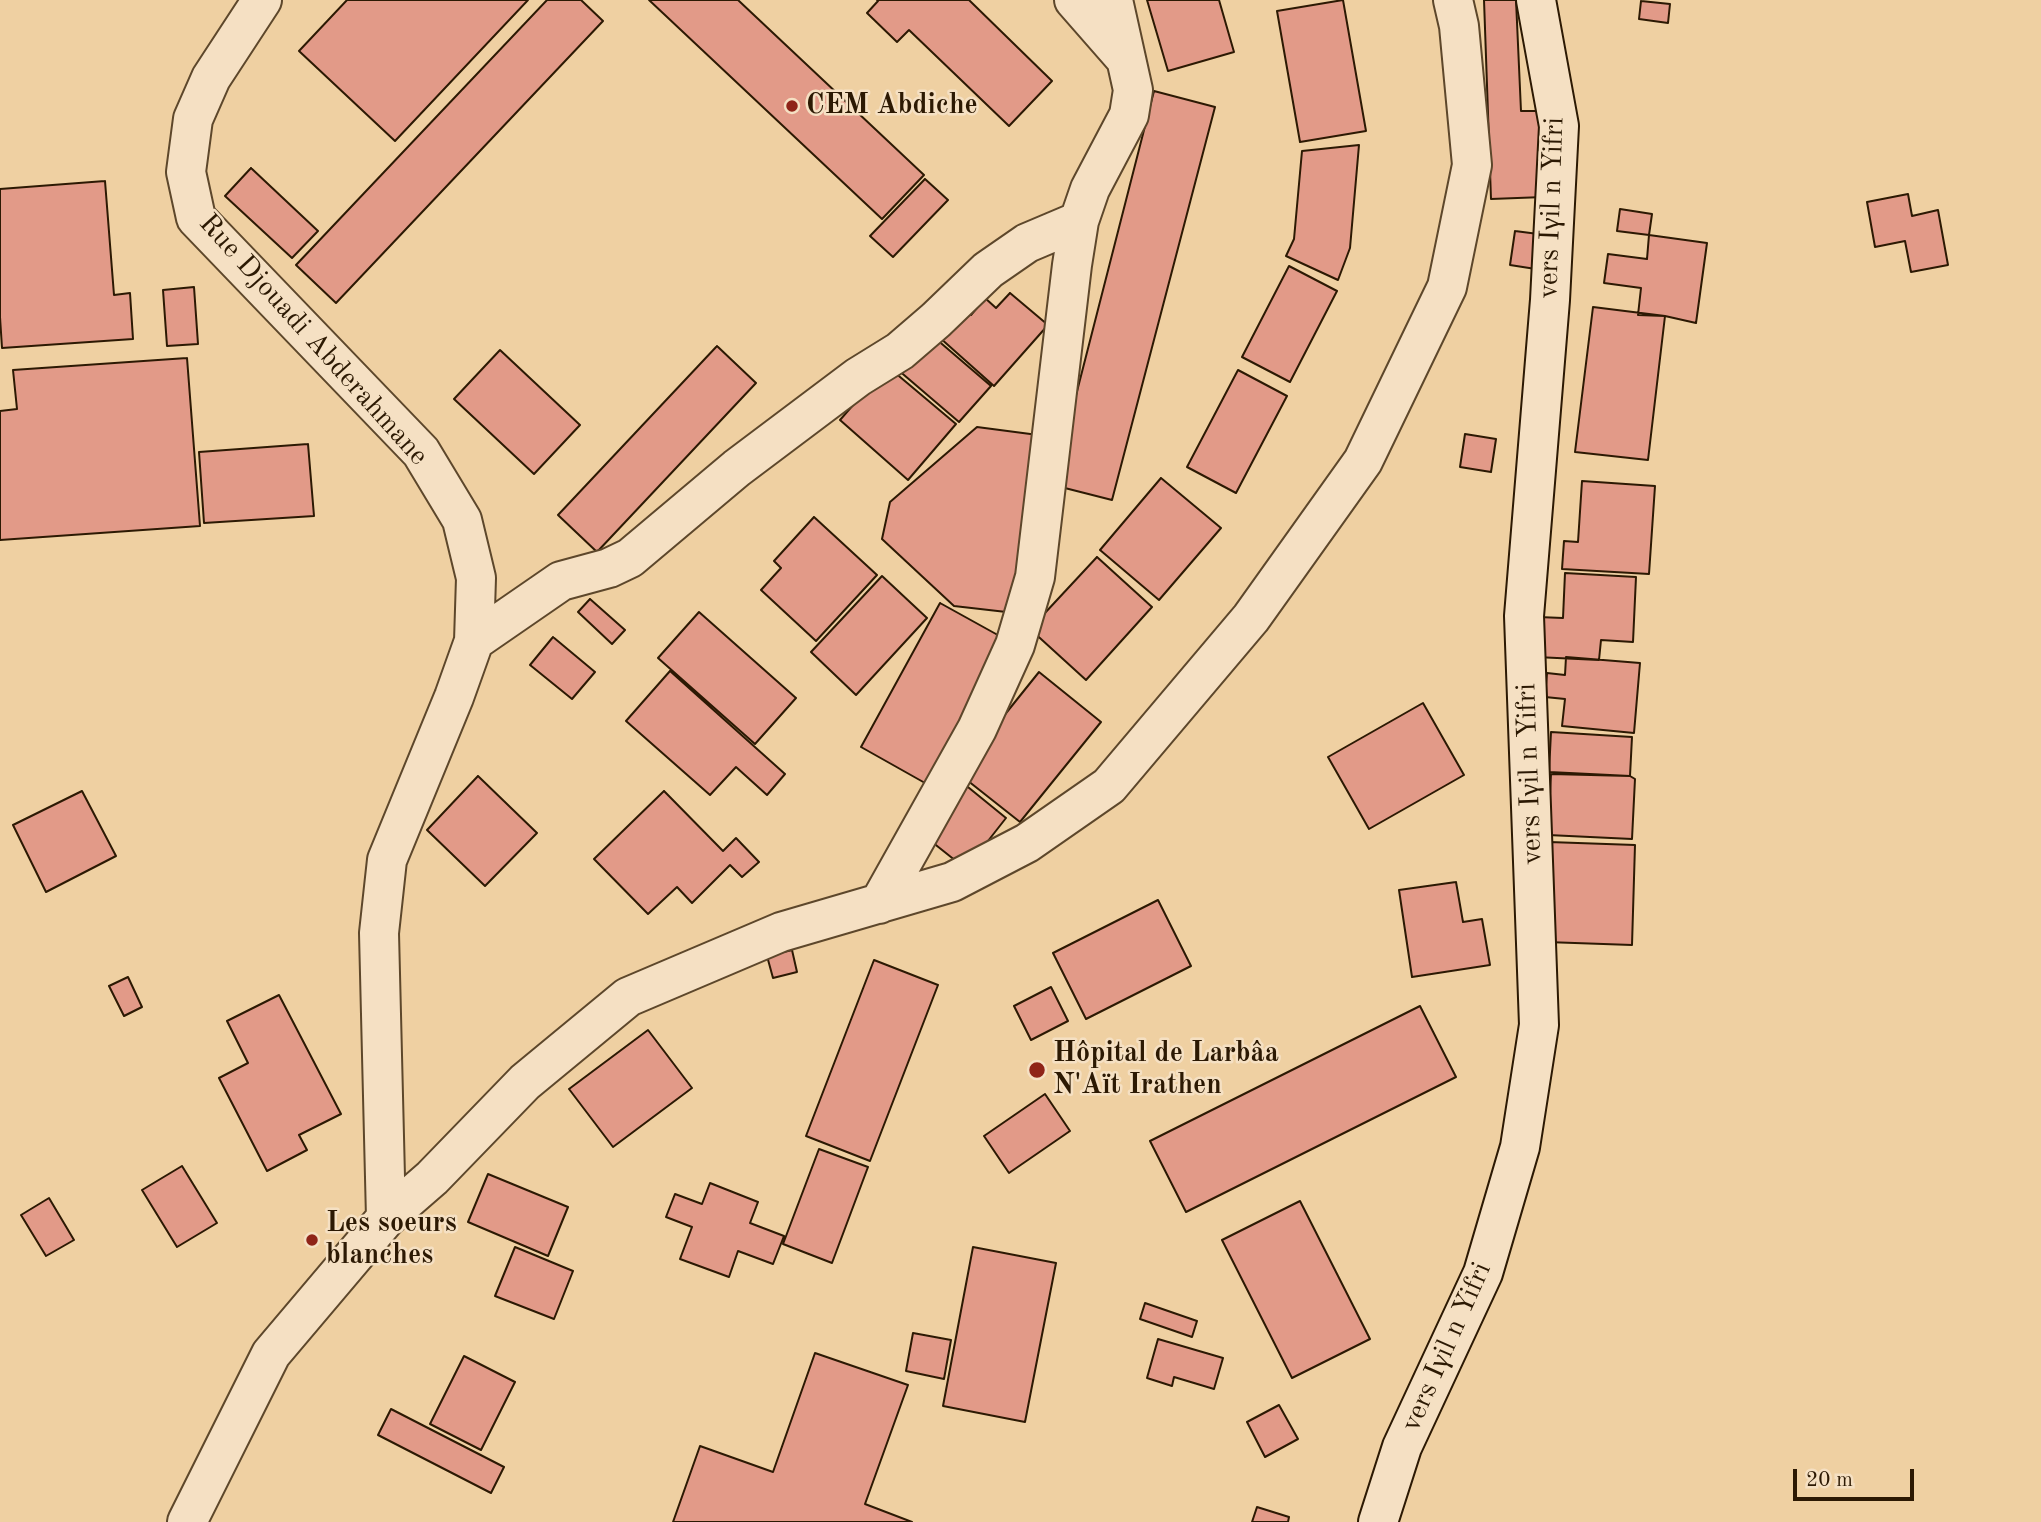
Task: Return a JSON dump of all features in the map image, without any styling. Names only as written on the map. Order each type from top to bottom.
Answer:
[{"type":"street","name":"Rue Djouadi Abderahmane","points":[[262,0],[211,78],[193,119],[186,172],[195,218],[421,452],[462,520],[476,578],[474,641],[387,860],[379,933],[386,1218]]},
{"type":"street","points":[[1074,0],[1127,61]]},
{"type":"street","points":[[879,904],[976,729],[1015,645],[1035,577],[1079,221],[1090,189],[1129,115],[1133,90],[1112,0]]},
{"type":"street","points":[[187,1522],[271,1354],[386,1218],[432,1178],[525,1082],[628,997],[781,932],[952,882],[1027,843],[1109,786],[1251,618],[1363,461],[1447,287],[1472,165],[1459,26],[1453,0]]},
{"type":"street","name":"vers Iγil n Yifri","points":[[1378,1522],[1402,1447],[1483,1273],[1520,1147],[1539,1026],[1524,616],[1550,300],[1559,126],[1536,0]]},
{"type":"street","points":[[474,641],[561,581],[609,569],[630,558],[737,468],[858,377],[900,351],[988,270],[1027,243],[1079,221]]},
{"type":"building","points":[[347,0],[528,0],[395,141],[299,51]]},
{"type":"building","points":[[547,0],[581,0],[603,21],[336,303],[296,265]]},
{"type":"building","points":[[649,0],[738,0],[924,175],[882,219]]},
{"type":"building","points":[[877,0],[969,0],[1052,81],[1009,126],[909,30],[897,42],[867,13]]},
{"type":"building","points":[[1147,0],[1219,0],[1234,52],[1168,71]]},
{"type":"building","points":[[1343,0],[1366,131],[1300,142],[1277,11]]},
{"type":"building","points":[[1484,0],[1516,0],[1521,111],[1541,111],[1544,197],[1491,199]]},
{"type":"building","points":[[1641,1],[1670,4],[1668,23],[1639,19]]},
{"type":"building","points":[[1154,91],[1215,107],[1112,500],[1053,485]]},
{"type":"building","points":[[1359,145],[1350,248],[1338,280],[1286,256],[1294,239],[1302,151]]},
{"type":"building","points":[[251,168],[318,231],[292,258],[225,196]]},
{"type":"building","points":[[925,179],[948,200],[893,257],[870,236]]},
{"type":"building","points":[[105,181],[114,295],[130,293],[133,339],[2,348],[0,189]]},
{"type":"building","points":[[1908,194],[1912,216],[1938,210],[1948,265],[1911,272],[1905,241],[1875,247],[1867,202]]},
{"type":"building","points":[[1620,209],[1652,214],[1649,235],[1617,231]]},
{"type":"building","points":[[1515,231],[1546,235],[1542,270],[1510,265]]},
{"type":"building","points":[[1649,235],[1707,243],[1696,323],[1665,316],[1638,315],[1641,288],[1604,283],[1608,254],[1647,259]]},
{"type":"building","points":[[1289,266],[1337,291],[1290,382],[1242,357]]},
{"type":"building","points":[[194,287],[198,344],[167,346],[163,290]]},
{"type":"building","points":[[1010,293],[1048,325],[994,386],[939,337],[964,309],[971,315],[985,298],[996,308]]},
{"type":"building","points":[[1593,307],[1665,316],[1648,460],[1575,452]]},
{"type":"building","points":[[928,332],[991,386],[959,422],[897,369]]},
{"type":"building","points":[[717,346],[756,383],[597,552],[558,515]]},
{"type":"building","points":[[500,350],[580,425],[534,474],[454,399]]},
{"type":"building","points":[[187,358],[200,526],[0,540],[0,411],[17,409],[13,370]]},
{"type":"building","points":[[887,366],[956,424],[908,480],[840,420]]},
{"type":"building","points":[[1238,370],[1287,396],[1236,493],[1187,467]]},
{"type":"building","points":[[977,427],[1038,435],[1015,613],[954,606],[882,539],[890,502]]},
{"type":"building","points":[[1465,434],[1496,439],[1491,472],[1460,467]]},
{"type":"building","points":[[308,444],[314,516],[204,523],[199,452]]},
{"type":"building","points":[[1161,478],[1221,528],[1159,600],[1100,550]]},
{"type":"building","points":[[1582,481],[1655,486],[1649,574],[1562,569],[1564,541],[1578,542]]},
{"type":"building","points":[[814,517],[877,575],[816,641],[761,590],[781,568],[774,561]]},
{"type":"building","points":[[1097,557],[1152,607],[1086,680],[1030,629]]},
{"type":"building","points":[[1565,573],[1636,577],[1633,642],[1601,640],[1599,660],[1536,657],[1538,617],[1563,618]]},
{"type":"building","points":[[882,576],[927,618],[856,695],[811,652]]},
{"type":"building","points":[[590,599],[625,630],[612,644],[578,612]]},
{"type":"building","points":[[940,603],[1005,639],[925,783],[861,747]]},
{"type":"building","points":[[699,612],[796,698],[755,744],[658,658]]},
{"type":"building","points":[[553,637],[595,672],[572,699],[530,665]]},
{"type":"building","points":[[1566,657],[1640,663],[1634,733],[1562,726],[1565,699],[1545,697],[1547,673],[1565,675]]},
{"type":"building","points":[[670,671],[785,774],[767,795],[736,767],[710,795],[626,721]]},
{"type":"building","points":[[1039,672],[1101,722],[1020,822],[958,773]]},
{"type":"building","points":[[1423,703],[1464,775],[1369,829],[1328,757]]},
{"type":"building","points":[[1551,732],[1632,737],[1630,776],[1549,772]]},
{"type":"building","points":[[1551,774],[1630,776],[1635,779],[1632,839],[1548,835]]},
{"type":"building","points":[[478,776],[537,833],[485,886],[427,830]]},
{"type":"building","points":[[963,783],[1006,818],[966,869],[922,834]]},
{"type":"building","points":[[82,791],[116,856],[46,892],[13,825]]},
{"type":"building","points":[[664,791],[723,851],[736,838],[759,862],[742,877],[730,865],[692,903],[677,887],[648,914],[594,859]]},
{"type":"building","points":[[1549,842],[1635,845],[1632,945],[1546,942]]},
{"type":"building","points":[[1456,882],[1463,922],[1482,919],[1490,965],[1412,977],[1399,890]]},
{"type":"building","points":[[1158,900],[1191,966],[1086,1019],[1053,953]]},
{"type":"building","points":[[792,950],[797,972],[773,978],[767,956]]},
{"type":"building","points":[[874,960],[938,985],[870,1161],[806,1136]]},
{"type":"building","points":[[128,977],[142,1007],[124,1016],[109,986]]},
{"type":"building","points":[[1051,987],[1068,1021],[1031,1040],[1014,1006]]},
{"type":"building","points":[[279,995],[341,1114],[299,1135],[307,1150],[267,1171],[219,1078],[248,1063],[227,1021]]},
{"type":"building","points":[[1420,1006],[1456,1077],[1186,1212],[1150,1141]]},
{"type":"building","points":[[648,1030],[692,1088],[613,1147],[569,1089]]},
{"type":"building","points":[[1045,1094],[1070,1131],[1009,1173],[984,1136]]},
{"type":"building","points":[[819,1149],[868,1167],[832,1263],[783,1244]]},
{"type":"building","points":[[182,1166],[217,1223],[177,1247],[142,1190]]},
{"type":"building","points":[[488,1174],[568,1207],[548,1256],[468,1222]]},
{"type":"building","points":[[710,1183],[758,1202],[750,1223],[784,1236],[773,1264],[738,1251],[729,1277],[680,1259],[692,1227],[666,1217],[675,1194],[702,1204]]},
{"type":"building","points":[[49,1198],[74,1240],[46,1256],[21,1215]]},
{"type":"building","points":[[1300,1201],[1370,1339],[1292,1378],[1222,1240]]},
{"type":"building","points":[[515,1247],[573,1271],[554,1319],[495,1296]]},
{"type":"building","points":[[973,1247],[1056,1263],[1025,1422],[943,1406]]},
{"type":"building","points":[[1145,1303],[1197,1321],[1192,1337],[1140,1319]]},
{"type":"building","points":[[913,1333],[951,1340],[944,1379],[906,1371]]},
{"type":"building","points":[[1158,1339],[1223,1358],[1214,1389],[1174,1377],[1172,1386],[1147,1378]]},
{"type":"building","points":[[815,1353],[908,1385],[865,1504],[912,1522],[673,1522],[700,1446],[773,1472]]},
{"type":"building","points":[[464,1356],[515,1382],[481,1450],[430,1424]]},
{"type":"building","points":[[1279,1405],[1298,1439],[1265,1457],[1247,1422]]},
{"type":"building","points":[[391,1409],[504,1467],[491,1493],[378,1435]]},
{"type":"building","points":[[1257,1507],[1289,1517],[1288,1522],[1252,1522]]},
{"type":"place","name":"CEM Abdiche","points":[[792,106]]},
{"type":"place","name":"Hôpital de Larbâa N'Aït Irathen","points":[[1037,1070]]},
{"type":"place","name":"Les soeurs blanches","points":[[312,1240]]}]
